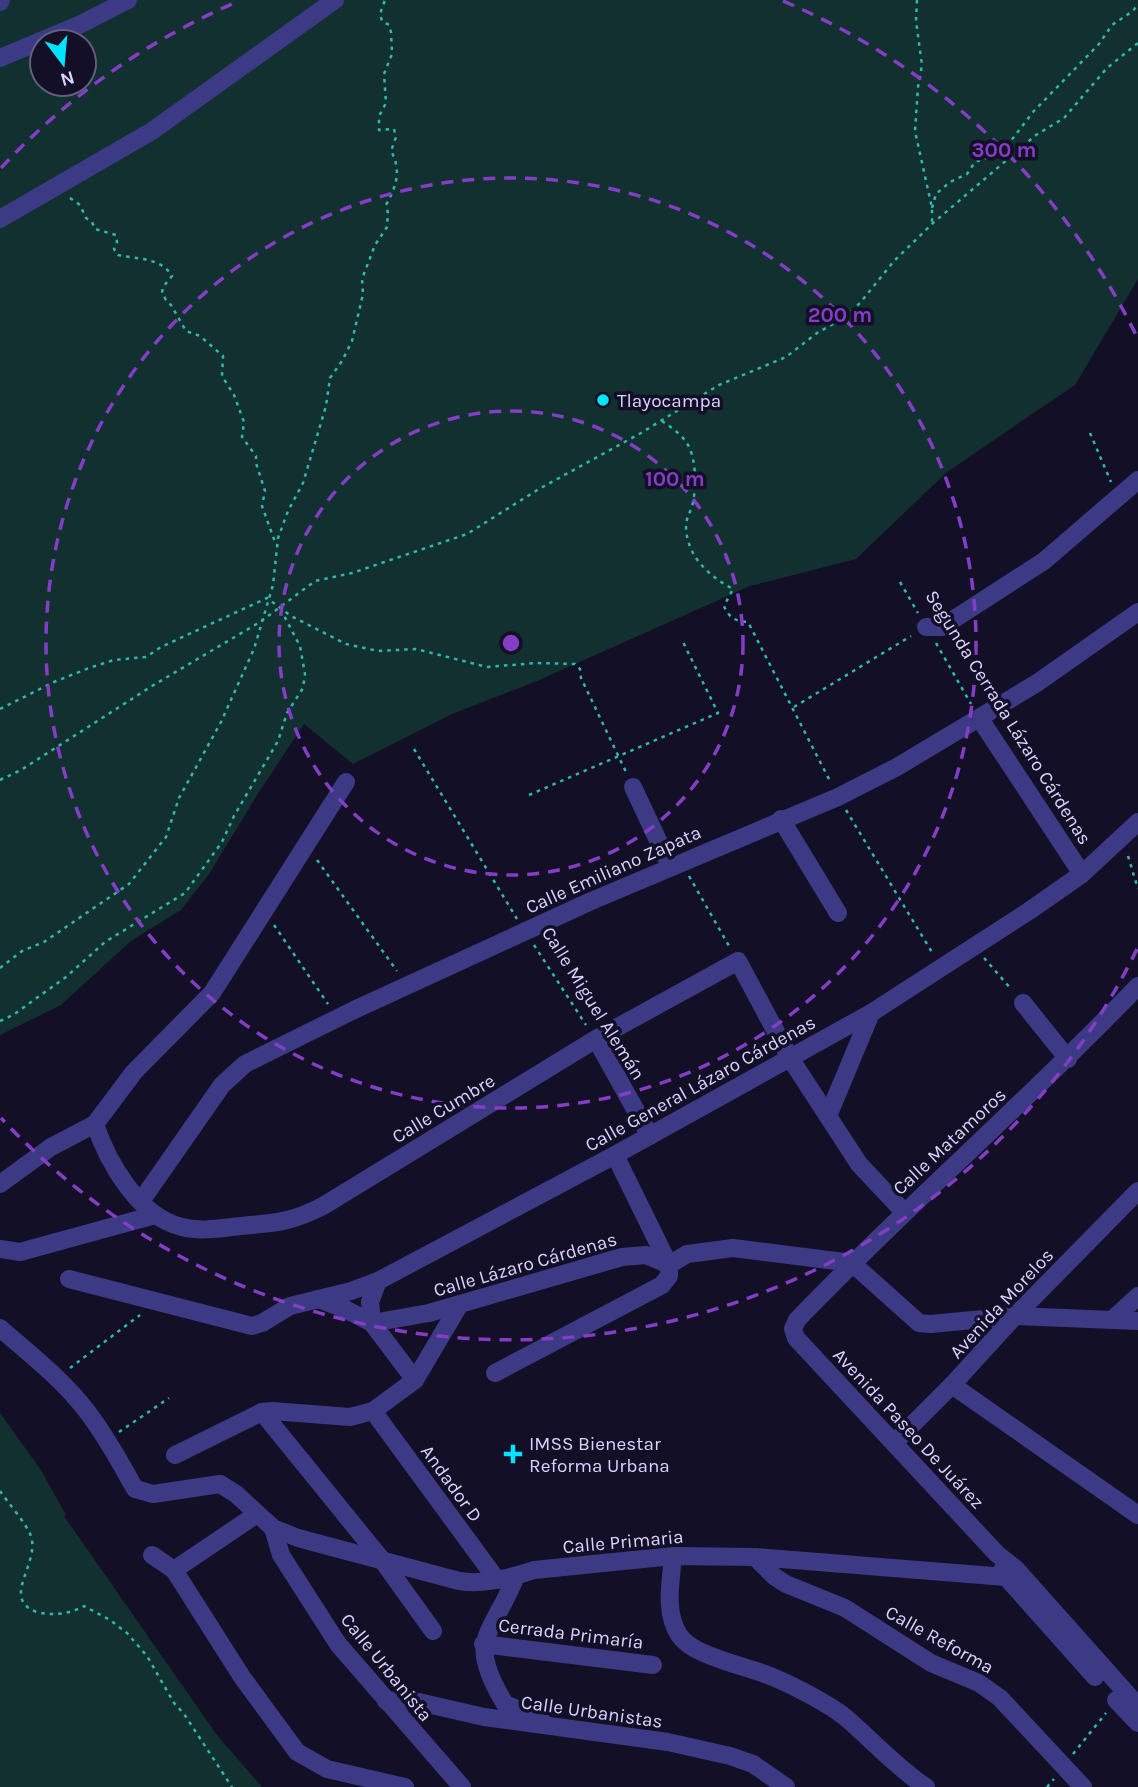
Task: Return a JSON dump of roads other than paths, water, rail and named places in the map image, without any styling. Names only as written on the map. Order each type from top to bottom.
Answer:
[{"type":"street","points":[[0,58],[81,24],[128,0]]},
{"type":"street","points":[[0,219],[152,131],[335,0]]},
{"type":"street","points":[[926,627],[942,627],[1044,561],[1138,480]]},
{"type":"street","name":"Calle Emiliano Zapata","points":[[141,1201],[232,1074],[245,1064],[408,985],[675,863],[838,797],[897,767],[980,719],[1037,683],[1138,612]]},
{"type":"street","name":"Segunda Cerrada Lázaro Cárdenas","points":[[980,719],[1082,874]]},
{"type":"street","points":[[0,1184],[51,1147],[95,1124],[134,1072],[212,993],[346,782]]},
{"type":"street","points":[[633,787],[675,863]]},
{"type":"street","points":[[781,819],[838,913]]},
{"type":"street","name":"Calle General Lázaro Cárdenas","points":[[69,1279],[252,1326],[290,1306],[378,1281],[615,1156],[871,1013],[942,969],[1082,874],[1138,822]]},
{"type":"street","name":"Calle Cumbre","points":[[95,1124],[104,1151],[122,1179],[155,1215],[168,1223],[203,1230],[277,1223],[299,1218],[738,961],[790,1058]]},
{"type":"street","name":"Calle Matamoros","points":[[793,1329],[797,1320],[852,1263],[1068,1059],[1138,986]]},
{"type":"street","points":[[1023,1003],[1068,1059]]},
{"type":"street","points":[[828,1116],[871,1013]]},
{"type":"street","name":"Calle Miguel Alemán","points":[[598,1044],[650,1136]]},
{"type":"street","points":[[790,1058],[859,1164],[904,1212]]},
{"type":"street","points":[[495,1373],[662,1285],[668,1276],[669,1265],[615,1156]]},
{"type":"street","name":"Avenida Morelos","points":[[894,1443],[1138,1191]]},
{"type":"street","points":[[0,1249],[20,1252],[155,1215]]},
{"type":"street","points":[[669,1265],[687,1254],[733,1248],[852,1263],[919,1323],[1015,1316],[1138,1321]]},
{"type":"street","name":"Calle Lázaro Cárdenas","points":[[372,1323],[414,1317],[622,1257],[646,1255],[669,1265]]},
{"type":"street","points":[[372,1323],[370,1302],[378,1281]]},
{"type":"street","points":[[1113,1319],[1138,1296]]},
{"type":"street","points":[[319,1299],[372,1323],[415,1380]]},
{"type":"street","points":[[176,1455],[262,1412],[350,1417],[373,1412],[415,1380],[460,1304]]},
{"type":"street","name":"Calle Primaria","points":[[0,1328],[57,1377],[85,1409],[107,1440],[135,1489],[153,1494],[220,1484],[236,1494],[274,1528],[298,1538],[459,1581],[472,1583],[497,1580],[534,1570],[673,1556],[755,1557],[1011,1573]]},
{"type":"street","name":"Avenida Paseo De Juárez","points":[[793,1329],[796,1338],[997,1553],[1116,1700],[1137,1717]]},
{"type":"street","points":[[952,1385],[1138,1515]]},
{"type":"street","points":[[262,1412],[382,1560],[433,1631]]},
{"type":"street","name":"Andador D","points":[[373,1412],[497,1580]]},
{"type":"street","points":[[174,1570],[257,1514]]},
{"type":"street","name":"Calle Urbanista","points":[[274,1528],[281,1555],[331,1633],[461,1787]]},
{"type":"street","points":[[152,1555],[174,1570],[242,1676],[297,1752],[327,1769],[405,1787]]},
{"type":"street","points":[[673,1556],[669,1597],[672,1619],[680,1637],[693,1648],[775,1678],[842,1715],[911,1778],[926,1787]]},
{"type":"street","name":"Calle Reforma","points":[[755,1557],[786,1584],[845,1608],[931,1663],[979,1683],[1000,1698],[1083,1787]]},
{"type":"street","name":"Avenida Paseo De Juárez","points":[[1011,1573],[1137,1717]]},
{"type":"street","points":[[516,1576],[483,1644],[487,1668],[505,1704],[556,1728]]},
{"type":"street","name":"Cerrada Primaría","points":[[483,1644],[653,1665]]},
{"type":"street","name":"Calle Urbanistas","points":[[386,1701],[410,1700],[484,1717],[667,1741],[753,1764],[786,1787]]},
{"type":"place","name":"Tlayocampa","points":[[603,400]]},
{"type":"place","name":"IMSS Bienestar Reforma Urbana","points":[[513,1454]]}]
